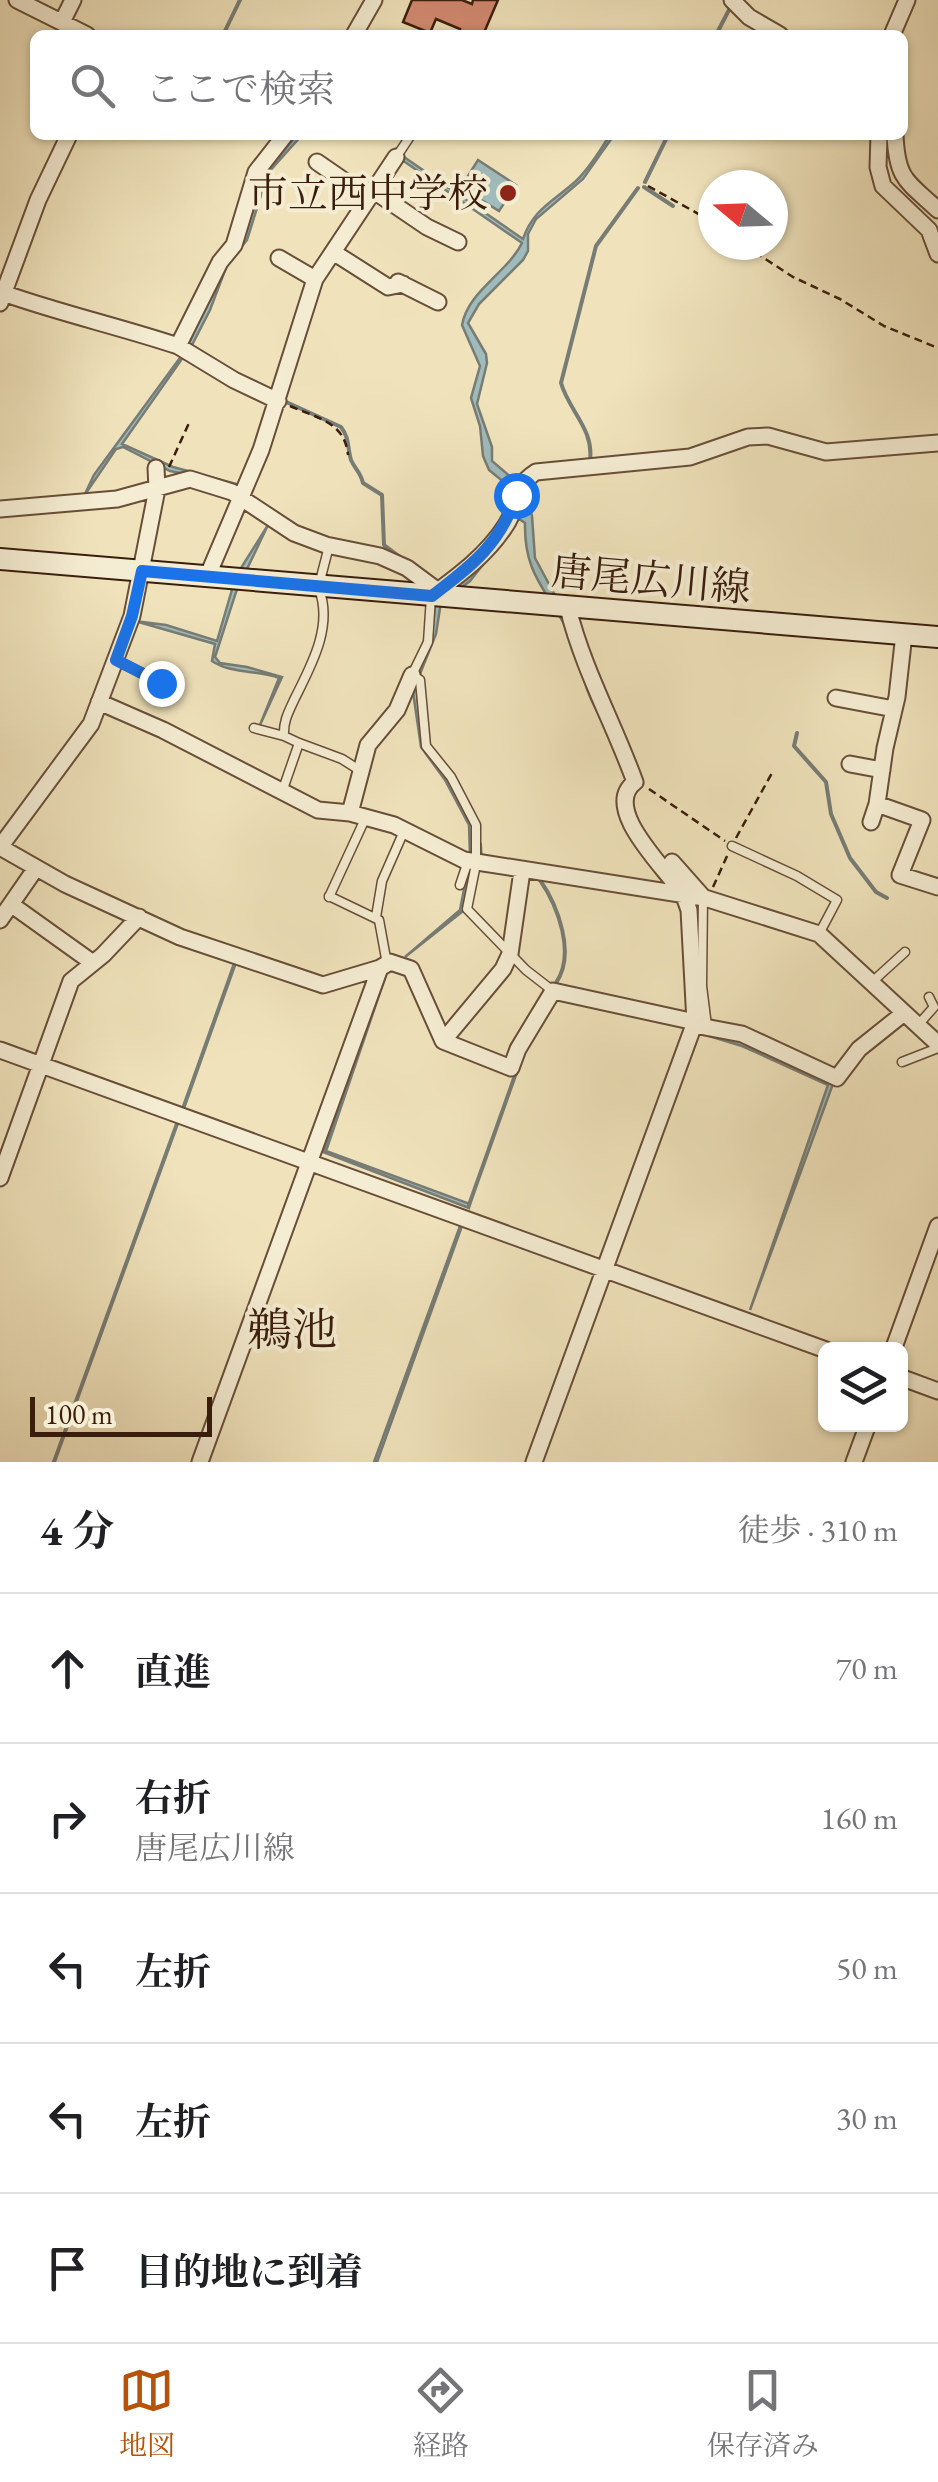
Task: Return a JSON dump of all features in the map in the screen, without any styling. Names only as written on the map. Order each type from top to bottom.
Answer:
[{"type":"main road","name":"唐尾広川線","points":[[0,559],[938,637]]},
{"type":"street","points":[[17,0],[77,30]]},
{"type":"street","points":[[62,22],[72,0]]},
{"type":"street","points":[[357,30],[374,0]]},
{"type":"street","points":[[732,0],[749,17],[771,30]]},
{"type":"street","points":[[894,30],[907,0]]},
{"type":"street","points":[[68,140],[38,200],[3,298],[178,346],[278,401]]},
{"type":"street","points":[[178,346],[220,262],[234,245],[256,172],[281,140]]},
{"type":"street","points":[[879,140],[878,167],[884,186],[929,230],[938,254]]},
{"type":"street","points":[[896,140],[896,164],[903,180],[938,210]]},
{"type":"street","points":[[208,576],[239,491],[257,460],[315,279],[396,157]]},
{"type":"street","points":[[317,162],[458,242]]},
{"type":"street","points":[[333,252],[388,286],[401,283],[438,302]]},
{"type":"street","points":[[279,258],[315,279]]},
{"type":"street","points":[[0,509],[117,499],[190,479],[239,491],[267,518],[294,533],[329,546],[380,556],[407,568],[438,595],[467,571],[507,524],[519,489],[536,472],[690,456],[748,437],[768,436],[826,452],[938,443]]},
{"type":"street","points":[[165,467],[132,616],[92,724],[0,847],[180,937],[323,985],[402,964],[411,969],[443,1040],[511,1068],[518,1048],[552,991],[742,1034],[837,1078],[859,1049],[904,1012]]},
{"type":"street","points":[[534,1462],[699,1024],[689,910],[683,895],[638,837],[624,798],[634,782],[620,739],[560,607]]},
{"type":"street","points":[[871,822],[894,709],[904,634]]},
{"type":"street","points":[[358,815],[361,770],[368,745],[397,710],[412,675]]},
{"type":"street","points":[[836,698],[894,709]]},
{"type":"street","points":[[99,702],[163,730],[318,810],[358,815],[405,831],[472,863],[705,898],[819,934],[938,1046]]},
{"type":"street","points":[[850,764],[882,770]]},
{"type":"street","points":[[877,804],[922,820],[900,874],[938,888]]},
{"type":"street","points":[[672,862],[705,898]]},
{"type":"street","points":[[0,920],[36,868]]},
{"type":"street","points":[[443,1040],[489,989],[510,954],[522,871]]},
{"type":"street","points":[[12,906],[93,963]]},
{"type":"street","points":[[0,1178],[71,981],[139,917]]},
{"type":"street","points":[[200,1462],[384,966]]},
{"type":"street","points":[[0,1050],[818,1347]]},
{"type":"street","points":[[896,1342],[938,1226]]},
{"type":"street","points":[[908,1381],[938,1391]]},
{"type":"street","points":[[854,1462],[865,1432]]},
{"type":"lane","points":[[396,157],[408,140]]},
{"type":"lane","points":[[284,736],[286,715],[323,630],[325,604],[319,586],[329,546]]},
{"type":"lane","points":[[438,595],[428,642],[412,675],[420,680],[426,746],[451,777],[476,825],[467,909],[552,991]]},
{"type":"lane","points":[[116,660],[161,683]]},
{"type":"lane","points":[[254,728],[284,736],[361,770]]},
{"type":"lane","points":[[282,792],[300,743]]},
{"type":"lane","points":[[358,815],[328,899],[376,916],[382,926],[384,966]]},
{"type":"lane","points":[[376,916],[382,881],[405,831]]},
{"type":"lane","points":[[732,846],[798,876],[837,900],[819,934]]},
{"type":"lane","points":[[460,885],[472,863]]},
{"type":"lane","points":[[699,1024],[705,898]]},
{"type":"lane","points":[[872,982],[905,952]]},
{"type":"lane","points":[[918,1026],[934,1007],[929,997]]},
{"type":"lane","points":[[902,1062],[938,1046]]},
{"type":"path","points":[[648,186],[698,214]]},
{"type":"path","points":[[766,260],[884,326],[938,348]]},
{"type":"path","points":[[278,401],[340,430],[347,441],[348,456]]},
{"type":"path","points":[[165,467],[190,422]]},
{"type":"path","points":[[705,898],[772,773]]},
{"type":"path","points":[[634,782],[643,784],[732,846]]},
{"type":"water","points":[[293,140],[298,140],[268,173],[247,240],[227,265],[192,345],[189,343],[223,268],[242,244],[265,174]]},
{"type":"water","points":[[610,140],[583,179],[536,219],[528,234],[528,251],[523,260],[479,304],[468,323],[486,354],[477,404],[492,447],[492,461],[525,489],[532,516],[535,558],[565,614],[611,738],[589,695],[567,629],[532,568],[525,523],[519,519],[470,581],[441,602],[436,634],[416,684],[422,741],[448,778],[473,828],[473,854],[463,911],[405,957],[460,910],[470,858],[469,825],[445,780],[421,747],[412,685],[432,636],[435,605],[522,508],[516,492],[489,470],[483,456],[480,426],[471,398],[480,366],[462,325],[472,302],[522,243],[402,160],[404,157],[523,239],[538,213],[581,176]]},
{"type":"water","points":[[478,160],[516,185],[499,211],[461,187]]},
{"type":"water","points":[[182,355],[122,444],[173,467],[236,484],[267,508],[170,471],[123,447],[116,449],[84,496],[94,475]]},
{"type":"water","points":[[268,525],[236,592],[215,657],[220,663],[282,677],[260,725],[279,678],[219,665],[212,661],[215,644],[135,621],[166,625],[217,641],[236,576]]},
{"type":"water","points":[[388,969],[326,1151],[470,1204],[469,1208],[323,1152]]},
{"type":"water","points":[[700,1031],[743,1042],[833,1084],[750,1310],[828,1085]]},
{"type":"water","points":[[460,1226],[377,1462],[374,1462]]},
{"type":"building","points":[[412,0],[462,0],[472,4],[473,0],[498,0],[485,30],[460,30],[436,19],[431,30],[403,22]]},
{"type":"waterway","points":[[225,30],[240,0]]},
{"type":"waterway","points":[[719,30],[731,6]]},
{"type":"waterway","points":[[645,182],[666,140]]},
{"type":"waterway","points":[[644,187],[673,206]]},
{"type":"waterway","points":[[590,460],[585,429],[561,383],[596,246],[638,188]]},
{"type":"waterway","points":[[284,401],[341,427],[363,483],[382,495],[384,545],[400,557]]},
{"type":"waterway","points":[[797,733],[794,746],[826,782],[831,814],[850,858],[876,892],[887,898]]},
{"type":"waterway","points":[[480,844],[481,859]]},
{"type":"waterway","points":[[540,880],[562,930],[564,958],[556,983]]},
{"type":"waterway","points":[[184,1106],[235,963]]},
{"type":"waterway","points":[[469,1205],[517,1070]]},
{"type":"waterway","points":[[54,1462],[178,1121]]},
{"type":"place","name":"市立西中学校","points":[[508,193]]},
{"type":"district","name":"鵜池","points":[[292,1329]]},
{"type":"route","points":[[161,683],[116,660],[132,616],[142,571],[432,596],[467,571],[507,524],[516,495]]}]
